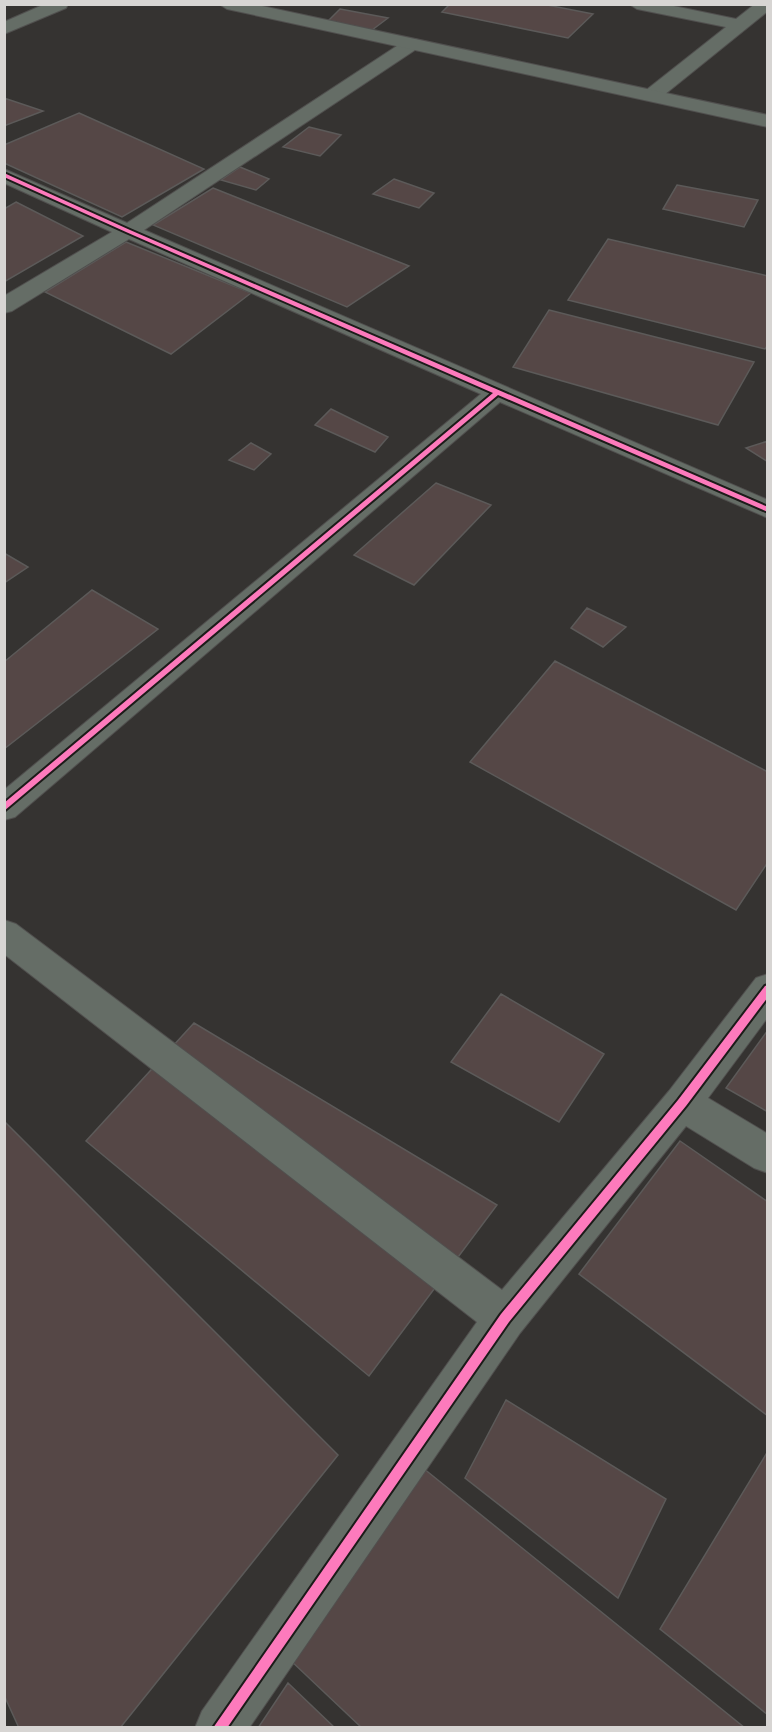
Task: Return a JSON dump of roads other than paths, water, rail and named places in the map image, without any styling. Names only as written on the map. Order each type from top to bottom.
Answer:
[{"type":"street","points":[[4,29],[60,4]]},
{"type":"street","points":[[227,4],[768,121]]},
{"type":"street","points":[[636,4],[740,25]]},
{"type":"street","points":[[652,95],[766,4]]},
{"type":"street","points":[[4,306],[128,231],[412,44]]},
{"type":"street","points":[[4,175],[768,510]]},
{"type":"street","points":[[4,808],[498,392]]},
{"type":"street","points":[[4,934],[505,1318]]},
{"type":"street","points":[[219,1728],[505,1318],[681,1103],[768,989]]},
{"type":"street","points":[[681,1103],[768,1155]]}]
